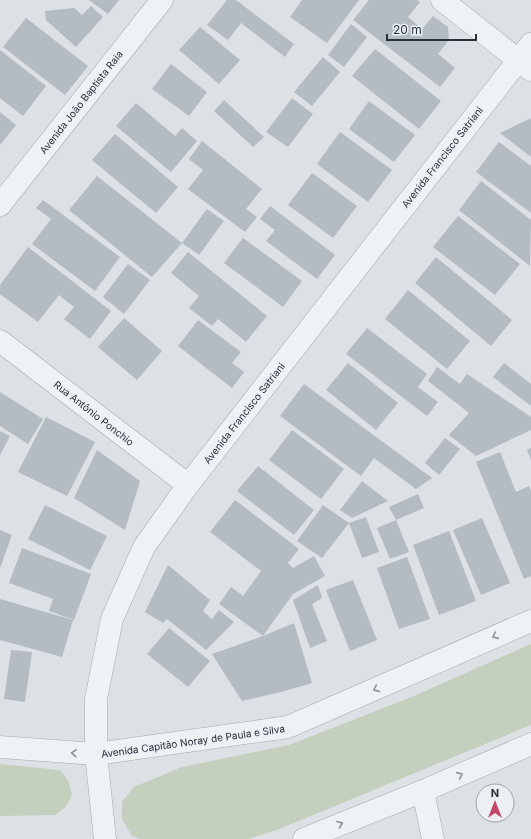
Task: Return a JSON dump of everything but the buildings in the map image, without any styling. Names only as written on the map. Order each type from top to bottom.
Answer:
[{"type":"street","name":"Avenida João Baptista Raia","points":[[0,204],[162,0]]},
{"type":"street","points":[[442,0],[527,58]]},
{"type":"street","name":"Avenida Francisco Satriani","points":[[106,839],[96,754],[96,699],[112,619],[144,547],[188,486],[527,58]]},
{"type":"street","name":"Rua Antônio Ponchio","points":[[0,341],[188,486]]},
{"type":"street","name":"Avenida Capitão Noray de Paula e Silva","points":[[0,747],[96,754],[288,728],[531,620]]},
{"type":"street","points":[[304,839],[423,791],[531,744]]},
{"type":"street","points":[[423,791],[434,839]]},
{"type":"green space","points":[[531,644],[531,725],[277,830],[248,839],[140,839],[132,836],[122,819],[122,802],[134,787],[182,767],[289,745],[414,696]]},
{"type":"green space","points":[[0,764],[60,770],[68,780],[72,794],[66,807],[55,815],[0,816]]}]
